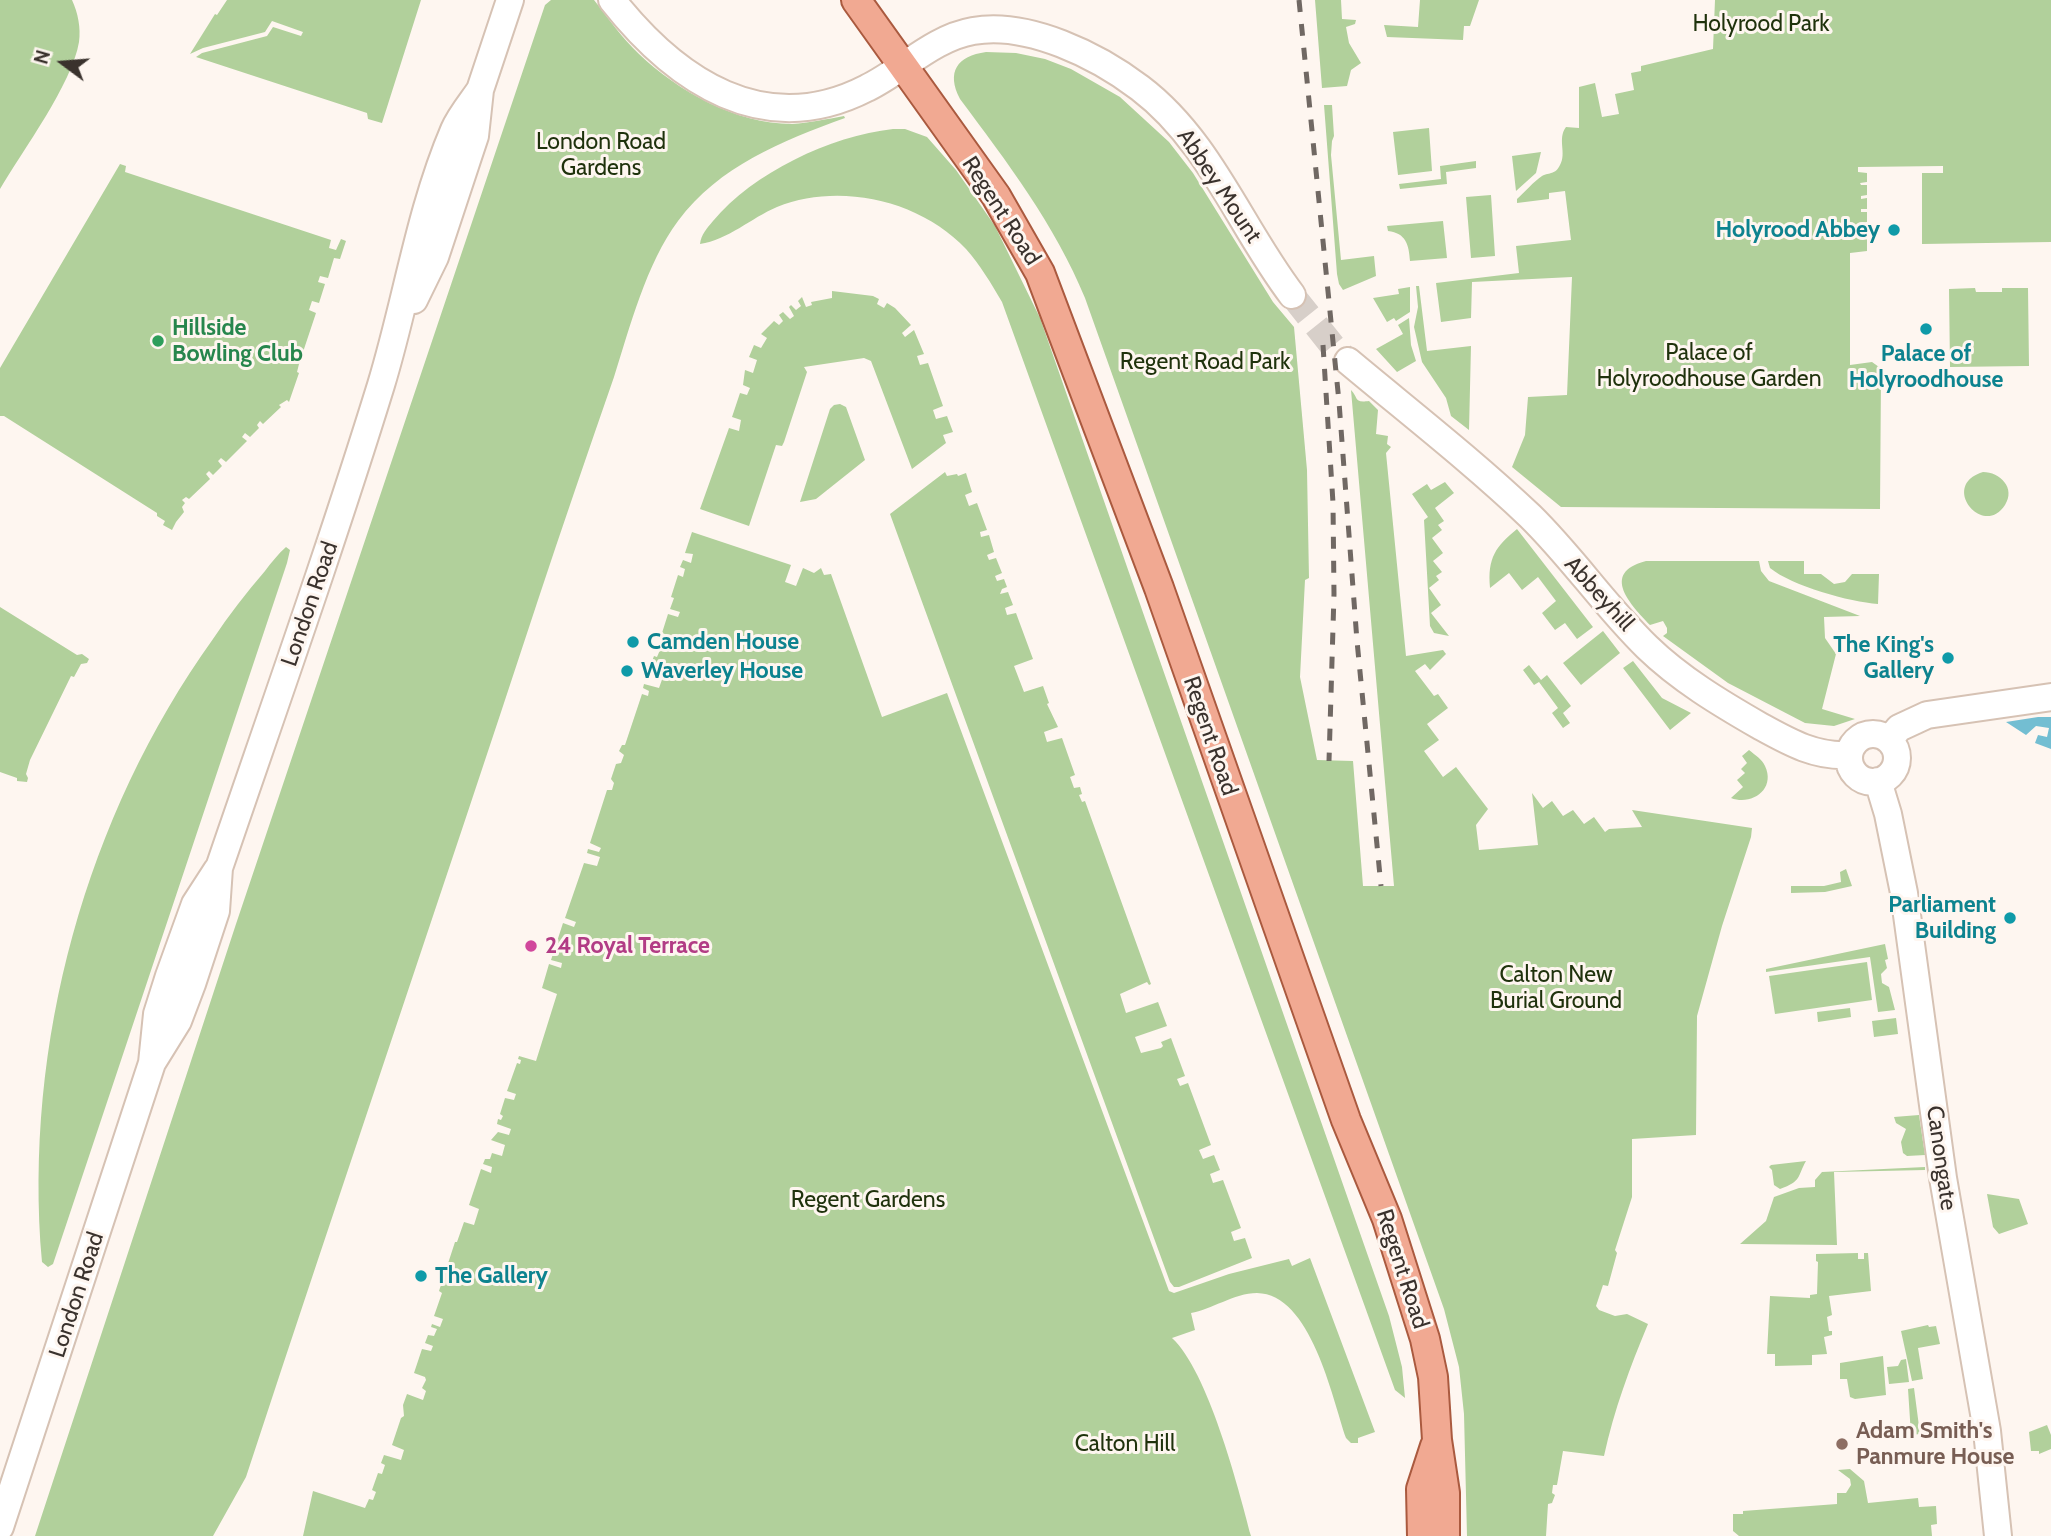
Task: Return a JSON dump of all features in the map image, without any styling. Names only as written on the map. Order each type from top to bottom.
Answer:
[{"type":"main road","name":"Regent Road","points":[[856,0],[996,197],[1040,273],[1154,576],[1346,1120],[1387,1219],[1425,1339],[1433,1377],[1437,1440],[1445,1493],[1445,1536]]},
{"type":"main road","name":"Regent Road","points":[[1422,1536],[1421,1489],[1437,1440]]},
{"type":"street","name":"London Road","points":[[0,1527],[152,1063],[157,1014],[169,976],[195,904],[219,868],[344,504],[395,338],[414,250],[430,200],[455,128],[480,90],[510,0]]},
{"type":"street","name":"Abbey Mount","points":[[612,0],[644,37],[671,62],[716,89],[758,106],[780,109],[799,109],[865,90],[952,37],[976,30],[1041,37],[1094,58],[1118,72],[1164,108],[1189,136],[1292,295]]},
{"type":"street","name":"Abbeyhill","points":[[1348,361],[1444,440],[1532,518],[1642,641],[1672,668],[1713,698],[1797,746],[1819,754],[1849,755]]},
{"type":"street","points":[[1889,740],[1899,728],[1927,715],[2051,697]]},
{"type":"street","points":[[1876,734],[1889,740],[1896,752],[1896,766],[1888,777],[1878,782],[1865,781],[1857,776],[1850,764],[1849,755],[1855,743],[1862,737],[1876,734]]},
{"type":"street","name":"Canongate","points":[[1878,782],[1888,814],[1904,893],[1943,1178],[1987,1432],[1998,1536]]},
{"type":"green space","points":[[0,0],[72,0],[80,31],[75,59],[57,97],[0,189]]},
{"type":"green space","points":[[227,0],[421,0],[382,123],[368,119],[367,113],[196,57],[202,53],[267,36],[273,27],[301,36],[303,32],[272,21],[265,32],[190,54]]},
{"type":"green space","name":"London Road Gardens","points":[[551,0],[594,0],[627,41],[654,68],[671,81],[729,112],[771,123],[792,124],[845,118],[775,146],[732,170],[713,185],[678,221],[648,276],[246,1477],[213,1536],[35,1536],[236,924],[545,5]]},
{"type":"green space","points":[[1315,0],[1341,0],[1342,19],[1356,20],[1355,24],[1346,27],[1349,43],[1361,63],[1351,70],[1347,86],[1322,88]]},
{"type":"green space","points":[[1420,0],[1479,0],[1470,26],[1464,26],[1463,40],[1387,37],[1384,25],[1418,27]]},
{"type":"green space","name":"Palace of Holyroodhouse Garden","points":[[1715,0],[2051,0],[2051,242],[1922,244],[1922,173],[1943,173],[1943,166],[1858,167],[1858,172],[1867,173],[1867,182],[1860,183],[1867,185],[1867,195],[1861,196],[1861,199],[1867,198],[1867,209],[1861,209],[1861,212],[1867,212],[1867,222],[1861,223],[1862,226],[1867,226],[1867,235],[1861,236],[1867,238],[1867,251],[1850,253],[1850,365],[1872,362],[1879,367],[1881,374],[1880,509],[1561,507],[1512,467],[1525,435],[1528,397],[1567,395],[1572,277],[1472,282],[1471,318],[1441,322],[1436,283],[1519,273],[1516,246],[1571,240],[1565,191],[1549,193],[1549,199],[1517,203],[1517,199],[1539,178],[1554,172],[1560,165],[1563,156],[1563,132],[1566,127],[1579,128],[1579,87],[1595,83],[1602,117],[1619,114],[1615,94],[1634,90],[1631,73],[1641,71],[1641,66],[1713,49]]},
{"type":"green space","points":[[986,52],[1016,53],[1045,59],[1071,69],[1120,97],[1169,142],[1193,173],[1273,302],[1294,327],[1307,470],[1309,578],[1305,580],[1300,677],[1317,760],[1353,761],[1363,886],[1394,886],[1351,390],[1358,401],[1369,401],[1378,410],[1376,434],[1388,436],[1387,444],[1391,447],[1386,453],[1406,656],[1443,650],[1446,654],[1430,670],[1425,664],[1415,671],[1434,696],[1438,694],[1448,708],[1427,724],[1439,740],[1424,751],[1443,777],[1456,767],[1488,809],[1476,825],[1479,850],[1538,845],[1532,793],[1543,808],[1552,801],[1563,816],[1573,810],[1584,824],[1594,817],[1605,832],[1609,829],[1642,827],[1632,810],[1752,828],[1697,1016],[1696,1135],[1632,1139],[1632,1197],[1615,1250],[1617,1253],[1608,1286],[1603,1285],[1596,1306],[1599,1310],[1615,1316],[1627,1314],[1648,1324],[1623,1389],[1604,1456],[1563,1451],[1557,1485],[1553,1485],[1552,1493],[1555,1495],[1552,1503],[1548,1504],[1546,1536],[1467,1536],[1464,1414],[1459,1367],[1444,1309],[1085,298],[1045,220],[960,99],[956,89],[954,73],[961,62]]},
{"type":"green space","points":[[1324,105],[1332,105],[1334,136],[1331,155],[1341,260],[1374,256],[1376,276],[1343,290],[1337,274]]},
{"type":"green space","points":[[1429,128],[1432,171],[1398,175],[1393,132]]},
{"type":"green space","points":[[905,129],[927,137],[956,170],[995,226],[1040,318],[1389,1316],[1402,1367],[1405,1398],[1395,1390],[1002,302],[994,288],[966,249],[926,218],[877,200],[852,196],[826,196],[777,207],[720,238],[700,244],[713,221],[730,204],[749,187],[771,173],[819,149],[869,133]]},
{"type":"green space","points":[[1541,152],[1536,173],[1516,191],[1512,156]]},
{"type":"green space","points":[[1476,161],[1476,168],[1446,172],[1447,184],[1400,189],[1399,184],[1441,179],[1440,166]]},
{"type":"green space","points":[[120,164],[126,166],[125,172],[331,240],[329,248],[336,250],[341,239],[346,241],[340,259],[334,258],[328,278],[320,276],[318,282],[325,284],[319,303],[312,301],[309,310],[316,313],[302,355],[296,353],[294,358],[300,360],[299,373],[289,402],[287,400],[279,405],[281,407],[263,424],[260,421],[257,425],[259,428],[250,437],[245,433],[242,437],[247,441],[226,462],[221,458],[218,461],[222,466],[213,475],[209,471],[206,474],[210,479],[189,499],[186,497],[182,500],[185,503],[182,507],[184,512],[172,530],[163,525],[165,521],[157,516],[157,513],[4,416],[0,416],[0,368]]},
{"type":"green space","points":[[1491,195],[1495,256],[1471,258],[1466,197]]},
{"type":"green space","points":[[1443,221],[1447,258],[1410,261],[1409,250],[1403,237],[1388,231],[1387,226]]},
{"type":"green space","points":[[1416,286],[1419,286],[1427,351],[1471,346],[1469,430],[1451,416],[1446,398],[1422,362],[1414,327],[1418,307]]},
{"type":"green space","points":[[1410,287],[1410,312],[1396,321],[1394,318],[1387,322],[1373,298],[1399,294],[1398,289]]},
{"type":"green space","points":[[1975,288],[1976,292],[2002,292],[2002,288],[2028,288],[2029,366],[1950,367],[1949,289]]},
{"type":"green space","points":[[832,291],[873,296],[879,299],[877,304],[884,308],[887,303],[911,325],[902,333],[905,337],[914,330],[924,354],[917,356],[920,365],[928,363],[943,406],[933,410],[936,419],[947,416],[953,432],[943,435],[946,443],[912,469],[871,361],[864,358],[804,367],[807,372],[784,442],[782,446],[776,445],[749,526],[700,509],[729,428],[739,431],[741,420],[732,417],[740,393],[747,395],[750,388],[743,385],[745,370],[753,373],[757,360],[749,357],[754,345],[761,348],[767,338],[761,334],[774,321],[779,325],[783,321],[779,315],[783,312],[790,319],[794,316],[789,307],[791,305],[796,310],[801,306],[798,301],[802,297],[806,307],[812,305],[811,302],[832,298]]},
{"type":"green space","points":[[1409,318],[1411,345],[1416,361],[1397,372],[1376,349],[1403,334],[1398,325]]},
{"type":"green space","points":[[840,404],[846,407],[865,460],[816,499],[800,502],[830,409]]},
{"type":"green space","points":[[945,472],[947,476],[966,473],[972,492],[965,495],[969,506],[977,503],[987,530],[980,532],[981,537],[989,535],[994,552],[987,555],[989,560],[996,558],[1002,573],[995,576],[997,581],[1004,579],[1007,587],[1002,589],[1000,594],[1008,592],[1013,605],[1005,608],[1007,615],[1016,613],[1033,659],[1014,666],[1024,692],[1043,686],[1049,703],[1047,704],[1058,727],[1044,732],[1047,742],[1062,738],[1075,775],[1070,777],[1074,788],[1080,787],[1082,794],[1079,795],[1082,802],[1085,801],[1151,984],[1147,982],[1120,994],[1126,1013],[1158,1002],[1167,1026],[1135,1037],[1141,1053],[1161,1048],[1161,1042],[1171,1038],[1185,1076],[1177,1079],[1180,1086],[1188,1083],[1211,1145],[1199,1150],[1203,1159],[1214,1155],[1220,1170],[1210,1174],[1213,1183],[1223,1180],[1241,1228],[1231,1232],[1234,1241],[1245,1238],[1252,1258],[1179,1287],[1174,1287],[1170,1282],[890,514]]},
{"type":"green space","points":[[1983,472],[2000,478],[2009,493],[2005,505],[1996,514],[1986,516],[1969,506],[1965,497],[1965,487],[1970,479]]},
{"type":"green space","points":[[1445,482],[1454,493],[1435,508],[1444,521],[1438,525],[1442,530],[1432,538],[1443,553],[1433,561],[1442,572],[1436,576],[1439,580],[1429,588],[1441,605],[1431,613],[1449,636],[1434,633],[1430,626],[1424,520],[1428,517],[1412,494],[1427,484],[1431,490]]},
{"type":"green space","points":[[1517,529],[1593,627],[1577,639],[1565,623],[1555,630],[1542,613],[1556,601],[1538,577],[1522,590],[1509,573],[1490,588],[1490,569],[1494,554]]},
{"type":"green space","name":"Regent Gardens","points":[[692,532],[791,565],[785,582],[796,586],[803,568],[814,573],[821,568],[824,575],[831,574],[882,717],[947,693],[1169,1291],[1174,1293],[1229,1274],[1289,1259],[1292,1266],[1310,1258],[1375,1432],[1358,1438],[1358,1443],[1351,1443],[1346,1438],[1326,1374],[1305,1329],[1292,1310],[1276,1298],[1257,1293],[1248,1294],[1191,1313],[1195,1330],[1172,1338],[1198,1376],[1209,1402],[1230,1460],[1251,1536],[303,1536],[313,1491],[365,1508],[376,1492],[372,1490],[378,1473],[382,1474],[385,1465],[381,1463],[384,1455],[401,1460],[404,1450],[392,1445],[404,1416],[403,1405],[407,1394],[423,1400],[426,1391],[422,1388],[425,1377],[414,1373],[422,1349],[431,1351],[433,1346],[425,1343],[428,1335],[434,1336],[437,1329],[431,1327],[432,1324],[440,1327],[443,1319],[434,1316],[442,1293],[439,1291],[464,1222],[474,1225],[479,1209],[469,1205],[481,1169],[491,1173],[492,1167],[483,1164],[485,1159],[490,1159],[492,1153],[502,1156],[505,1145],[491,1140],[498,1132],[509,1135],[511,1129],[497,1124],[498,1119],[501,1120],[503,1116],[500,1114],[505,1098],[514,1100],[516,1094],[507,1091],[517,1063],[520,1064],[519,1056],[536,1061],[557,994],[542,988],[549,964],[561,968],[562,963],[551,960],[563,923],[574,927],[576,922],[565,918],[584,863],[597,866],[600,857],[587,853],[588,849],[599,852],[601,848],[590,843],[607,790],[612,790],[614,783],[611,779],[616,764],[621,763],[624,755],[619,751],[622,745],[625,745],[642,694],[648,696],[649,691],[643,688],[644,684],[659,688],[664,674],[649,669],[654,656],[657,657],[660,650],[656,648],[658,643],[669,647],[673,637],[662,633],[668,614],[678,617],[680,612],[670,609],[674,598],[671,597],[678,575],[683,577],[685,569],[680,567],[683,560],[691,563],[693,554],[685,553]]},
{"type":"green space","points":[[286,547],[290,550],[287,563],[53,1264],[48,1267],[42,1262],[39,1180],[43,1098],[54,1016],[73,935],[98,856],[130,780],[168,708],[231,613]]},
{"type":"green space","points":[[1646,561],[1759,561],[1761,571],[1769,581],[1860,616],[1824,617],[1825,638],[1836,654],[1822,709],[1855,719],[1834,726],[1805,723],[1728,683],[1663,636],[1667,633],[1667,628],[1663,621],[1650,625],[1628,600],[1622,582],[1624,573],[1632,566]]},
{"type":"green space","points":[[1768,561],[1804,561],[1804,574],[1821,574],[1834,584],[1845,582],[1852,574],[1879,574],[1878,604],[1806,587],[1780,575],[1770,568]]},
{"type":"green space","points":[[0,607],[77,655],[82,654],[89,659],[87,663],[81,664],[74,677],[71,676],[30,760],[27,782],[17,781],[17,778],[0,772]]},
{"type":"green space","points":[[1603,631],[1620,653],[1581,685],[1563,663]]},
{"type":"green space","points":[[1633,661],[1662,698],[1691,713],[1670,730],[1623,668]]},
{"type":"green space","points":[[1529,665],[1541,680],[1547,675],[1571,706],[1563,713],[1570,723],[1563,728],[1552,713],[1558,708],[1539,682],[1534,685],[1523,670]]},
{"type":"green space","points":[[1749,750],[1764,764],[1768,774],[1765,788],[1760,794],[1747,800],[1731,798],[1743,787],[1737,780],[1745,773],[1741,769],[1747,763],[1742,756]]},
{"type":"green space","points":[[1846,869],[1852,886],[1825,892],[1791,893],[1791,886],[1824,886],[1841,882],[1840,872]]},
{"type":"green space","points":[[1885,944],[1888,959],[1885,960],[1887,968],[1881,974],[1882,983],[1889,987],[1895,1010],[1878,1012],[1870,957],[1766,972],[1766,969]]},
{"type":"green space","points":[[1867,962],[1872,1000],[1775,1014],[1769,976]]},
{"type":"green space","points":[[1850,1008],[1851,1017],[1818,1022],[1817,1012]]},
{"type":"green space","points":[[1896,1018],[1898,1034],[1874,1037],[1872,1021]]},
{"type":"green space","points":[[1919,1115],[1925,1155],[1907,1156],[1903,1153],[1901,1142],[1906,1129],[1896,1123],[1894,1117]]},
{"type":"green space","points":[[1806,1161],[1792,1184],[1780,1189],[1774,1185],[1769,1167],[1771,1165]]},
{"type":"green space","points":[[1925,1167],[1925,1170],[1834,1172],[1837,1245],[1740,1244],[1766,1221],[1774,1197],[1799,1188],[1815,1187],[1815,1180],[1822,1172]]},
{"type":"green space","points":[[1987,1194],[2019,1199],[2028,1224],[1999,1234],[1993,1227]]},
{"type":"green space","points":[[1858,1253],[1858,1259],[1864,1259],[1864,1253],[1868,1253],[1871,1291],[1829,1296],[1832,1315],[1827,1317],[1832,1335],[1824,1337],[1827,1354],[1812,1355],[1812,1365],[1775,1366],[1775,1354],[1767,1354],[1770,1296],[1810,1298],[1810,1295],[1817,1294],[1816,1254]]},
{"type":"green space","points":[[1928,1325],[1936,1326],[1940,1344],[1918,1348],[1923,1379],[1912,1381],[1901,1331]]},
{"type":"green space","points":[[1883,1356],[1886,1395],[1855,1399],[1850,1397],[1847,1379],[1840,1379],[1840,1363]]},
{"type":"green space","points":[[1906,1359],[1909,1382],[1889,1384],[1887,1367],[1898,1366],[1901,1360]]},
{"type":"green space","points":[[1914,1388],[1920,1434],[1911,1435],[1908,1389]]},
{"type":"green space","points":[[2047,1425],[2051,1435],[2051,1449],[2039,1454],[2039,1451],[2031,1451],[2029,1432]]},
{"type":"green space","points":[[1850,1469],[1864,1481],[1868,1503],[1918,1498],[1919,1507],[1936,1506],[1937,1524],[1931,1525],[1932,1536],[1739,1536],[1733,1531],[1733,1514],[1743,1514],[1743,1511],[1837,1504],[1837,1493],[1846,1493],[1851,1485],[1850,1479],[1838,1470]]},
{"type":"water","points":[[2051,717],[2051,749],[2035,743],[2038,735],[2047,737],[2049,728],[2036,726],[2026,735],[2006,722]]},
{"type":"tunnel","points":[[1292,295],[1348,361]]},
{"type":"railway","points":[[1299,0],[1339,402],[1357,641],[1381,886]]},
{"type":"railway","points":[[1323,345],[1333,503],[1334,594],[1329,761]]},
{"type":"place","name":"Holyrood Abbey","points":[[1894,230]]},
{"type":"place","name":"Palace of Holyroodhouse","points":[[1926,329]]},
{"type":"place","name":"Hillside Bowling Club","points":[[158,341]]},
{"type":"place","name":"Camden House","points":[[633,642]]},
{"type":"place","name":"The King's Gallery","points":[[1948,658]]},
{"type":"place","name":"Waverley House","points":[[627,671]]},
{"type":"place","name":"Parliament Building","points":[[2010,918]]},
{"type":"place","name":"24 Royal Terrace","points":[[531,946]]},
{"type":"place","name":"The Gallery","points":[[421,1276]]},
{"type":"place","name":"Adam Smith's Panmure House","points":[[1842,1444]]},
{"type":"park label","name":"Holyrood Park","points":[[1761,24]]},
{"type":"park label","name":"Regent Road Park","points":[[1205,362]]},
{"type":"park label","name":"Calton New Burial Ground","points":[[1556,988]]},
{"type":"park label","name":"Calton Hill","points":[[1125,1444]]}]
